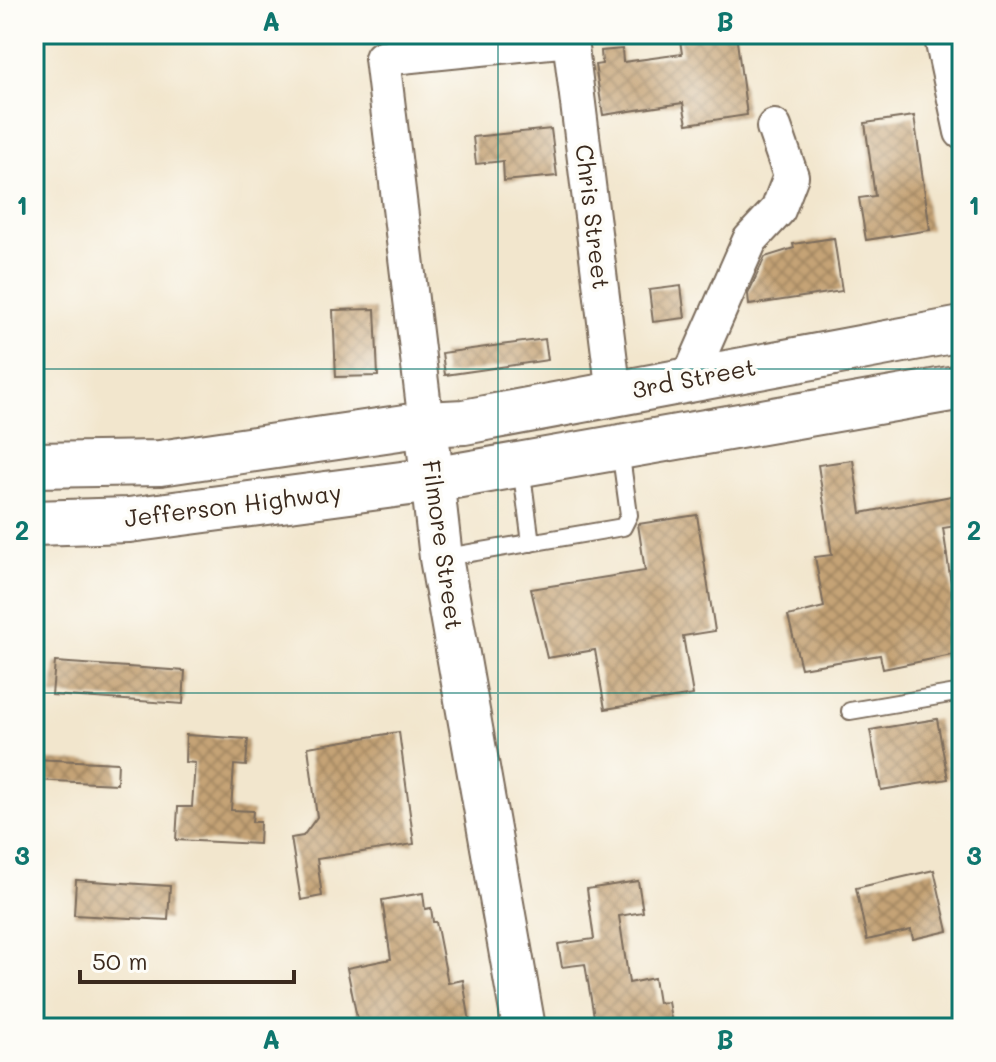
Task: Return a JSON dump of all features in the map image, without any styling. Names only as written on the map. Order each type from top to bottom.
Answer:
[{"type":"main road","name":"3rd Street","points":[[426,424],[464,422],[962,329]]},
{"type":"main road","points":[[432,480],[962,387]]},
{"type":"main road","points":[[34,465],[160,463],[426,424]]},
{"type":"main road","name":"Jefferson Highway","points":[[34,523],[129,520],[432,480]]},
{"type":"street","points":[[941,34],[962,132]]},
{"type":"street","name":"Chris Street","points":[[382,58],[570,39],[614,394]]},
{"type":"street","name":"Filmore Street","points":[[382,58],[441,558],[524,1028]]},
{"type":"street","points":[[688,381],[750,240],[778,210],[791,176],[774,127]]},
{"type":"lane","points":[[441,558],[623,527],[629,515],[619,447]]},
{"type":"lane","points":[[521,464],[531,543]]},
{"type":"lane","points":[[850,711],[962,692]]},
{"type":"building","points":[[736,34],[747,115],[687,124],[683,103],[603,115],[595,65],[602,64],[601,51],[622,49],[623,62],[682,54],[680,40]]},
{"type":"building","points":[[914,116],[930,230],[866,240],[859,198],[875,196],[865,123]]},
{"type":"building","points":[[551,129],[557,176],[504,181],[503,161],[476,164],[473,137]]},
{"type":"building","points":[[834,238],[842,291],[749,305],[748,294],[765,257],[794,248],[793,244]]},
{"type":"building","points":[[681,286],[685,318],[653,322],[649,290]]},
{"type":"building","points":[[375,309],[378,376],[336,377],[333,310]]},
{"type":"building","points":[[545,339],[548,360],[445,375],[442,353]]},
{"type":"building","points":[[853,460],[861,513],[962,494],[962,525],[943,528],[955,611],[962,610],[962,653],[883,669],[880,655],[801,668],[788,616],[824,607],[815,557],[832,555],[818,465]]},
{"type":"building","points":[[697,515],[715,631],[683,636],[693,695],[605,709],[595,650],[547,658],[531,589],[645,571],[638,524]]},
{"type":"building","points":[[55,662],[185,671],[183,704],[52,695]]},
{"type":"building","points":[[937,719],[948,779],[881,790],[870,730]]},
{"type":"building","points":[[399,732],[414,844],[317,859],[322,896],[301,900],[291,838],[303,836],[317,817],[308,747]]},
{"type":"building","points":[[186,735],[248,739],[246,766],[234,765],[231,810],[253,811],[252,822],[260,822],[259,844],[176,840],[178,807],[192,807],[195,763],[185,762]]},
{"type":"building","points":[[34,759],[118,763],[117,784],[34,780]]},
{"type":"building","points":[[934,870],[948,931],[913,939],[911,930],[867,940],[856,888]]},
{"type":"building","points":[[76,880],[170,886],[168,920],[74,915]]},
{"type":"building","points":[[638,881],[643,912],[619,916],[629,983],[654,978],[658,1003],[668,1002],[672,1024],[648,1028],[596,1028],[585,964],[562,967],[558,944],[594,939],[587,889]]},
{"type":"building","points":[[423,893],[425,909],[431,908],[433,922],[436,922],[448,983],[463,980],[471,1028],[359,1028],[347,968],[391,959],[382,900]]}]
